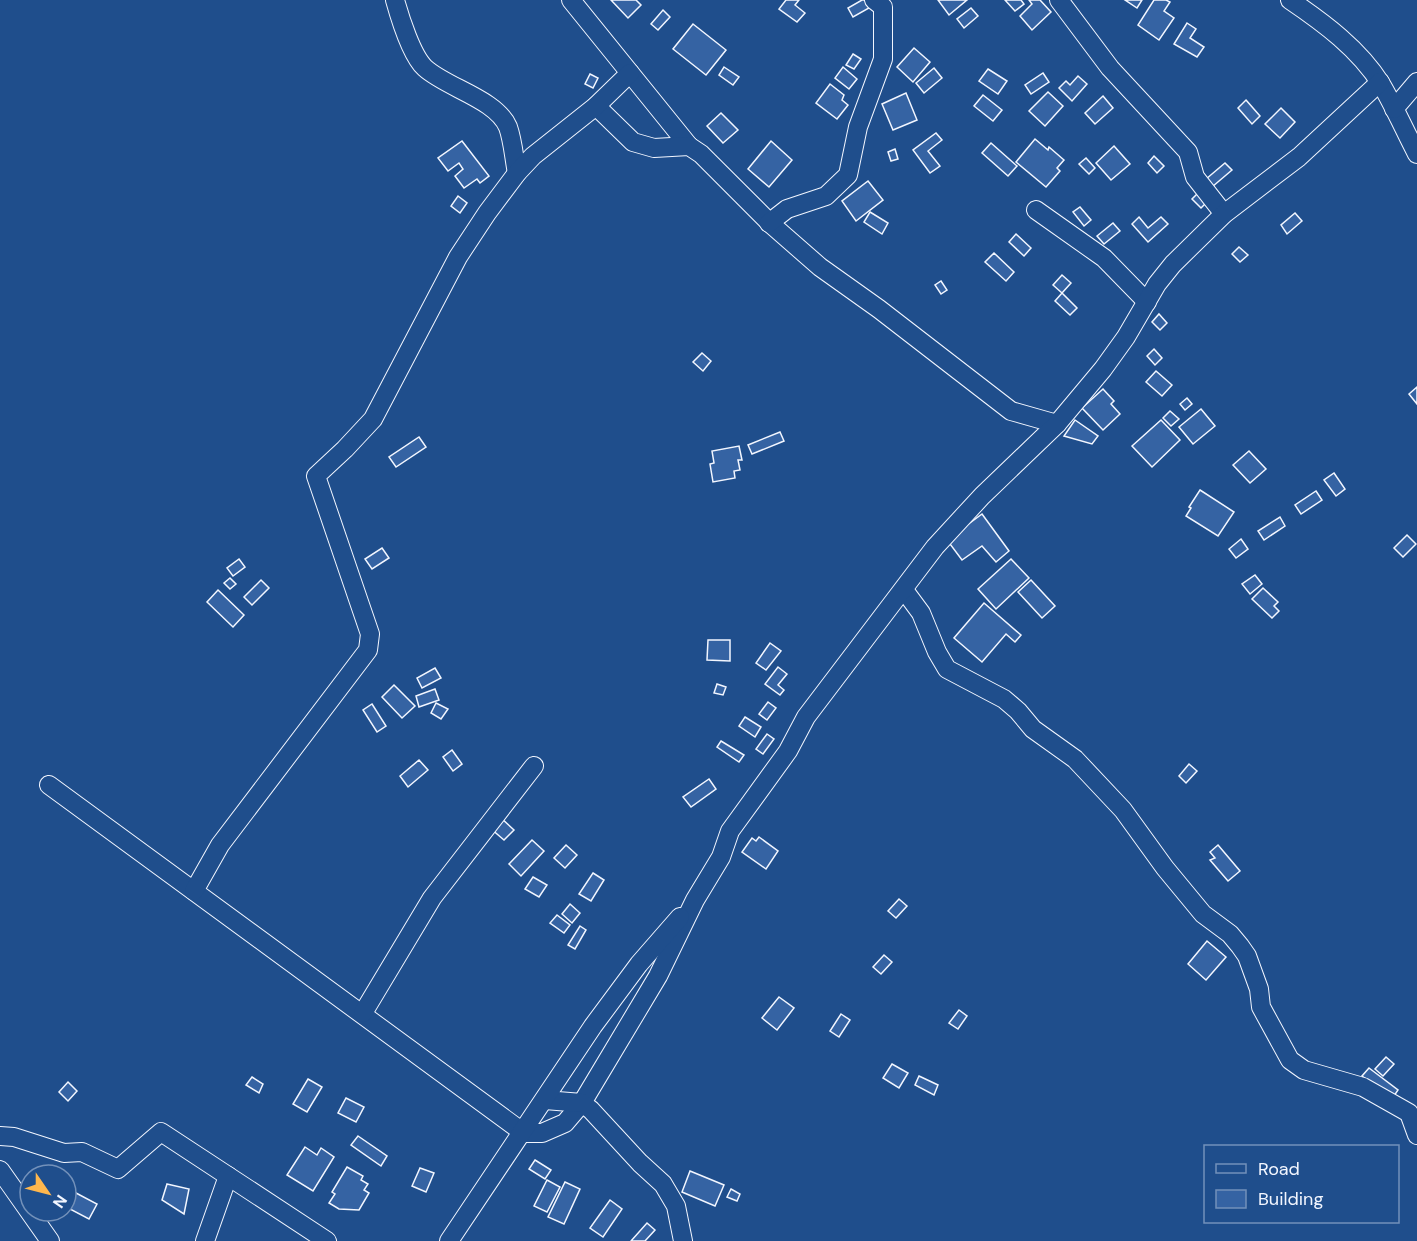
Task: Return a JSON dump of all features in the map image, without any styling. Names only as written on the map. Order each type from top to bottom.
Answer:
[{"type":"street","points":[[395,0],[410,41],[424,68],[478,100],[502,118],[510,135],[517,173]]},
{"type":"street","points":[[571,0],[689,146],[701,154],[769,222],[820,267],[879,309],[1011,411],[1057,424]]},
{"type":"street","points":[[769,222],[787,208],[826,196],[848,175],[858,127],[883,59],[883,7],[874,0]]},
{"type":"street","points":[[1059,0],[1110,68],[1188,152],[1195,177],[1224,214]]},
{"type":"street","points":[[1290,0],[1321,21],[1348,45],[1380,82],[1417,154]]},
{"type":"street","points":[[194,891],[220,845],[368,650],[370,634],[316,476],[373,419],[458,257],[517,173],[533,156],[596,106],[630,74]]},
{"type":"street","points":[[49,785],[524,1132],[542,1133],[565,1123],[582,1103],[658,976],[695,900],[721,857],[730,831],[788,751],[806,717],[935,547],[960,519],[1057,424],[1126,337],[1146,302],[1173,264],[1224,214],[1299,157],[1380,82]]},
{"type":"street","points":[[1394,109],[1417,82]]},
{"type":"street","points":[[596,106],[633,142],[654,148],[689,146]]},
{"type":"street","points":[[1036,210],[1104,258],[1146,302]]},
{"type":"street","points":[[904,590],[921,613],[937,652],[947,669],[1004,699],[1033,729],[1075,759],[1123,810],[1165,868],[1203,914],[1230,934],[1240,946],[1247,956],[1259,989],[1261,1007],[1290,1060],[1304,1070],[1363,1087],[1409,1113],[1417,1135]]},
{"type":"street","points":[[363,1013],[432,898],[534,766]]},
{"type":"street","points":[[449,1241],[593,1026],[639,964],[695,900]]},
{"type":"street","points":[[545,1100],[582,1103],[663,1184],[676,1206],[683,1241]]},
{"type":"street","points":[[0,1136],[14,1137],[64,1152],[82,1152],[118,1169],[161,1132],[327,1241]]},
{"type":"street","points":[[0,1170],[50,1241]]},
{"type":"street","points":[[205,1241],[228,1176]]},
{"type":"building","points":[[611,0],[636,0],[641,5],[628,18]]},
{"type":"building","points":[[786,0],[799,0],[795,5],[805,13],[797,22],[779,9]]},
{"type":"building","points":[[865,0],[869,8],[853,17],[848,8]]},
{"type":"building","points":[[938,0],[967,0],[949,15]]},
{"type":"building","points":[[1005,0],[1021,0],[1024,4],[1015,11]]},
{"type":"building","points":[[1029,0],[1040,0],[1051,12],[1032,30],[1020,16],[1032,4]]},
{"type":"building","points":[[1125,0],[1142,0],[1137,8]]},
{"type":"building","points":[[1154,0],[1170,2],[1164,11],[1174,18],[1159,40],[1138,25]]},
{"type":"building","points":[[971,8],[978,16],[964,28],[957,19]]},
{"type":"building","points":[[663,10],[670,17],[658,30],[651,24]]},
{"type":"building","points":[[1187,23],[1196,29],[1190,38],[1204,47],[1197,57],[1174,44]]},
{"type":"building","points":[[693,24],[726,50],[706,75],[673,49]]},
{"type":"building","points":[[914,48],[930,62],[913,82],[897,67]]},
{"type":"building","points":[[853,54],[861,59],[854,69],[846,65]]},
{"type":"building","points":[[724,67],[739,77],[733,85],[719,75]]},
{"type":"building","points":[[843,67],[857,79],[849,89],[835,78]]},
{"type":"building","points":[[934,68],[942,78],[924,93],[916,83]]},
{"type":"building","points":[[988,69],[1007,81],[998,94],[979,81]]},
{"type":"building","points":[[1043,73],[1049,82],[1031,94],[1025,85]]},
{"type":"building","points":[[590,74],[598,78],[593,88],[585,84]]},
{"type":"building","points":[[1078,76],[1087,84],[1072,101],[1059,88],[1066,81],[1070,85]]},
{"type":"building","points":[[830,84],[844,95],[842,100],[848,105],[837,119],[816,103]]},
{"type":"building","points":[[1048,92],[1063,106],[1045,126],[1029,111]]},
{"type":"building","points":[[906,93],[917,120],[893,130],[882,104]]},
{"type":"building","points":[[983,95],[1002,110],[993,121],[974,106]]},
{"type":"building","points":[[1103,96],[1113,108],[1095,124],[1085,113]]},
{"type":"building","points":[[1246,100],[1260,116],[1252,124],[1238,108]]},
{"type":"building","points":[[1281,108],[1295,122],[1280,138],[1265,124]]},
{"type":"building","points":[[721,113],[738,130],[723,143],[707,126]]},
{"type":"building","points":[[936,133],[942,140],[928,151],[940,166],[930,173],[913,150]]},
{"type":"building","points":[[1035,139],[1064,160],[1057,168],[1060,171],[1046,187],[1016,162]]},
{"type":"building","points":[[462,141],[489,176],[480,183],[477,179],[464,188],[455,176],[463,169],[459,163],[448,171],[438,158]]},
{"type":"building","points":[[771,141],[792,160],[769,187],[748,169]]},
{"type":"building","points":[[991,143],[1017,166],[1008,176],[982,153]]},
{"type":"building","points":[[1114,146],[1130,164],[1111,180],[1096,163]]},
{"type":"building","points":[[895,149],[898,159],[891,161],[888,152]]},
{"type":"building","points":[[1154,156],[1164,166],[1157,173],[1148,163]]},
{"type":"building","points":[[1086,158],[1095,168],[1089,174],[1079,164]]},
{"type":"building","points":[[1225,163],[1232,170],[1212,187],[1206,179]]},
{"type":"building","points":[[868,181],[883,200],[856,221],[842,201]]},
{"type":"building","points":[[1199,192],[1208,201],[1201,208],[1192,199]]},
{"type":"building","points":[[458,196],[467,203],[460,213],[451,206]]},
{"type":"building","points":[[1080,207],[1091,220],[1084,226],[1073,212]]},
{"type":"building","points":[[870,212],[888,223],[882,234],[864,222]]},
{"type":"building","points":[[1295,213],[1302,221],[1287,234],[1281,225]]},
{"type":"building","points":[[1139,217],[1148,228],[1161,217],[1168,224],[1148,242],[1132,224]]},
{"type":"building","points":[[1113,223],[1120,231],[1104,244],[1097,236]]},
{"type":"building","points":[[1016,234],[1031,248],[1024,256],[1009,242]]},
{"type":"building","points":[[1239,247],[1248,255],[1240,262],[1232,254]]},
{"type":"building","points":[[994,253],[1014,272],[1006,281],[985,262]]},
{"type":"building","points":[[1062,275],[1071,283],[1062,293],[1053,285]]},
{"type":"building","points":[[941,281],[947,290],[941,294],[935,285]]},
{"type":"building","points":[[1062,293],[1077,308],[1070,315],[1055,301]]},
{"type":"building","points":[[1159,314],[1167,323],[1160,330],[1152,322]]},
{"type":"building","points":[[1154,349],[1162,358],[1155,365],[1147,356]]},
{"type":"building","points":[[702,353],[711,361],[703,371],[693,362]]},
{"type":"building","points":[[1156,371],[1172,385],[1162,396],[1146,382]]},
{"type":"building","points":[[1417,387],[1417,404],[1409,394]]},
{"type":"building","points":[[1103,389],[1114,401],[1111,404],[1120,414],[1103,430],[1082,408]]},
{"type":"building","points":[[1187,398],[1192,404],[1185,410],[1180,404]]},
{"type":"building","points":[[1201,409],[1215,426],[1193,444],[1179,427]]},
{"type":"building","points":[[1170,411],[1179,419],[1171,426],[1163,418]]},
{"type":"building","points":[[1075,420],[1098,436],[1092,444],[1064,436]]},
{"type":"building","points":[[1161,420],[1180,440],[1152,467],[1132,446]]},
{"type":"building","points":[[780,432],[784,441],[752,454],[748,445]]},
{"type":"building","points":[[419,437],[426,447],[396,467],[389,457]]},
{"type":"building","points":[[739,446],[742,460],[738,460],[740,470],[734,471],[735,478],[713,482],[710,464],[714,463],[712,451]]},
{"type":"building","points":[[1249,451],[1266,469],[1250,483],[1233,465]]},
{"type":"building","points":[[1334,473],[1345,489],[1336,496],[1324,480]]},
{"type":"building","points":[[1200,490],[1234,512],[1218,536],[1186,516]]},
{"type":"building","points":[[1316,491],[1322,500],[1301,514],[1295,505]]},
{"type":"building","points":[[982,514],[1009,551],[996,562],[982,546],[962,560],[947,540]]},
{"type":"building","points":[[1280,517],[1285,526],[1264,540],[1258,531]]},
{"type":"building","points":[[1407,535],[1416,544],[1403,557],[1394,548]]},
{"type":"building","points":[[1241,539],[1248,549],[1236,558],[1229,549]]},
{"type":"building","points":[[382,548],[389,558],[372,569],[365,559]]},
{"type":"building","points":[[239,559],[245,567],[233,576],[227,568]]},
{"type":"building","points":[[1011,559],[1029,578],[996,609],[978,589]]},
{"type":"building","points":[[1255,575],[1262,584],[1250,594],[1242,584]]},
{"type":"building","points":[[230,578],[236,584],[230,589],[224,583]]},
{"type":"building","points":[[261,580],[269,588],[252,605],[244,597]]},
{"type":"building","points":[[1031,580],[1055,606],[1042,618],[1018,592]]},
{"type":"building","points":[[1263,588],[1278,602],[1274,606],[1279,611],[1272,618],[1252,599]]},
{"type":"building","points":[[218,590],[244,615],[233,627],[207,602]]},
{"type":"building","points":[[984,603],[1021,635],[1015,642],[1006,634],[982,662],[954,638]]},
{"type":"building","points":[[708,640],[730,640],[730,661],[707,660]]},
{"type":"building","points":[[770,643],[781,651],[766,670],[756,663]]},
{"type":"building","points":[[778,667],[787,674],[778,685],[784,690],[780,695],[765,684]]},
{"type":"building","points":[[435,668],[441,678],[422,688],[417,678]]},
{"type":"building","points":[[717,684],[726,687],[723,695],[714,693]]},
{"type":"building","points":[[394,685],[415,706],[402,718],[382,697]]},
{"type":"building","points":[[435,689],[439,700],[419,707],[416,696]]},
{"type":"building","points":[[768,702],[776,708],[767,720],[759,714]]},
{"type":"building","points":[[436,703],[448,709],[441,719],[431,713]]},
{"type":"building","points":[[372,704],[386,726],[377,732],[363,710]]},
{"type":"building","points":[[745,717],[761,727],[755,737],[739,726]]},
{"type":"building","points":[[767,734],[774,739],[763,754],[756,749]]},
{"type":"building","points":[[721,741],[744,755],[739,762],[717,747]]},
{"type":"building","points":[[452,750],[462,764],[453,771],[443,757]]},
{"type":"building","points":[[419,760],[428,770],[408,787],[400,776]]},
{"type":"building","points":[[1189,764],[1197,771],[1186,783],[1179,776]]},
{"type":"building","points":[[709,779],[716,789],[691,807],[683,797]]},
{"type":"building","points":[[500,817],[514,830],[504,840],[490,828]]},
{"type":"building","points":[[759,837],[778,851],[766,869],[742,852],[752,838],[756,841]]},
{"type":"building","points":[[532,840],[544,851],[521,876],[509,864]]},
{"type":"building","points":[[566,845],[577,855],[565,868],[554,858]]},
{"type":"building","points":[[1218,845],[1240,871],[1228,881],[1210,860],[1215,858],[1210,852]]},
{"type":"building","points":[[593,873],[604,880],[591,901],[579,894]]},
{"type":"building","points":[[533,877],[547,885],[539,897],[525,889]]},
{"type":"building","points":[[899,899],[907,906],[896,918],[888,911]]},
{"type":"building","points":[[570,904],[580,913],[572,923],[562,914]]},
{"type":"building","points":[[557,915],[570,925],[564,933],[550,923]]},
{"type":"building","points":[[580,926],[586,930],[575,949],[568,945]]},
{"type":"building","points":[[1207,941],[1226,957],[1206,980],[1188,964]]},
{"type":"building","points":[[884,955],[892,962],[881,974],[873,967]]},
{"type":"building","points":[[779,997],[794,1008],[777,1030],[762,1018]]},
{"type":"building","points":[[959,1010],[967,1016],[958,1029],[949,1023]]},
{"type":"building","points":[[841,1014],[850,1020],[839,1037],[830,1031]]},
{"type":"building","points":[[1386,1057],[1394,1064],[1383,1076],[1375,1069]]},
{"type":"building","points":[[892,1064],[908,1073],[899,1088],[883,1078]]},
{"type":"building","points":[[1369,1068],[1398,1090],[1392,1099],[1362,1076]]},
{"type":"building","points":[[919,1076],[938,1085],[934,1095],[915,1085]]},
{"type":"building","points":[[252,1077],[263,1084],[259,1093],[246,1085]]},
{"type":"building","points":[[308,1079],[322,1087],[307,1112],[293,1104]]},
{"type":"building","points":[[68,1082],[77,1091],[68,1101],[59,1092]]},
{"type":"building","points":[[346,1098],[364,1107],[356,1122],[338,1113]]},
{"type":"building","points":[[358,1136],[387,1156],[381,1166],[351,1145]]},
{"type":"building","points":[[305,1147],[317,1155],[321,1148],[334,1157],[313,1191],[287,1175]]},
{"type":"building","points":[[535,1160],[551,1170],[545,1179],[529,1169]]},
{"type":"building","points":[[347,1167],[363,1176],[361,1180],[368,1184],[364,1190],[369,1193],[359,1210],[339,1209],[329,1203],[335,1194],[332,1192]]},
{"type":"building","points":[[420,1168],[434,1173],[426,1192],[412,1186]]},
{"type":"building","points":[[690,1171],[724,1185],[715,1206],[682,1192]]},
{"type":"building","points":[[547,1180],[560,1187],[547,1212],[534,1206]]},
{"type":"building","points":[[565,1182],[580,1189],[564,1224],[548,1217]]},
{"type":"building","points":[[167,1184],[189,1189],[184,1214],[162,1200]]},
{"type":"building","points":[[731,1189],[740,1194],[737,1201],[727,1197]]},
{"type":"building","points":[[78,1194],[97,1204],[89,1219],[78,1213]]},
{"type":"building","points":[[610,1200],[622,1209],[603,1237],[590,1228]]},
{"type":"building","points":[[647,1223],[655,1230],[645,1241],[631,1241]]}]
